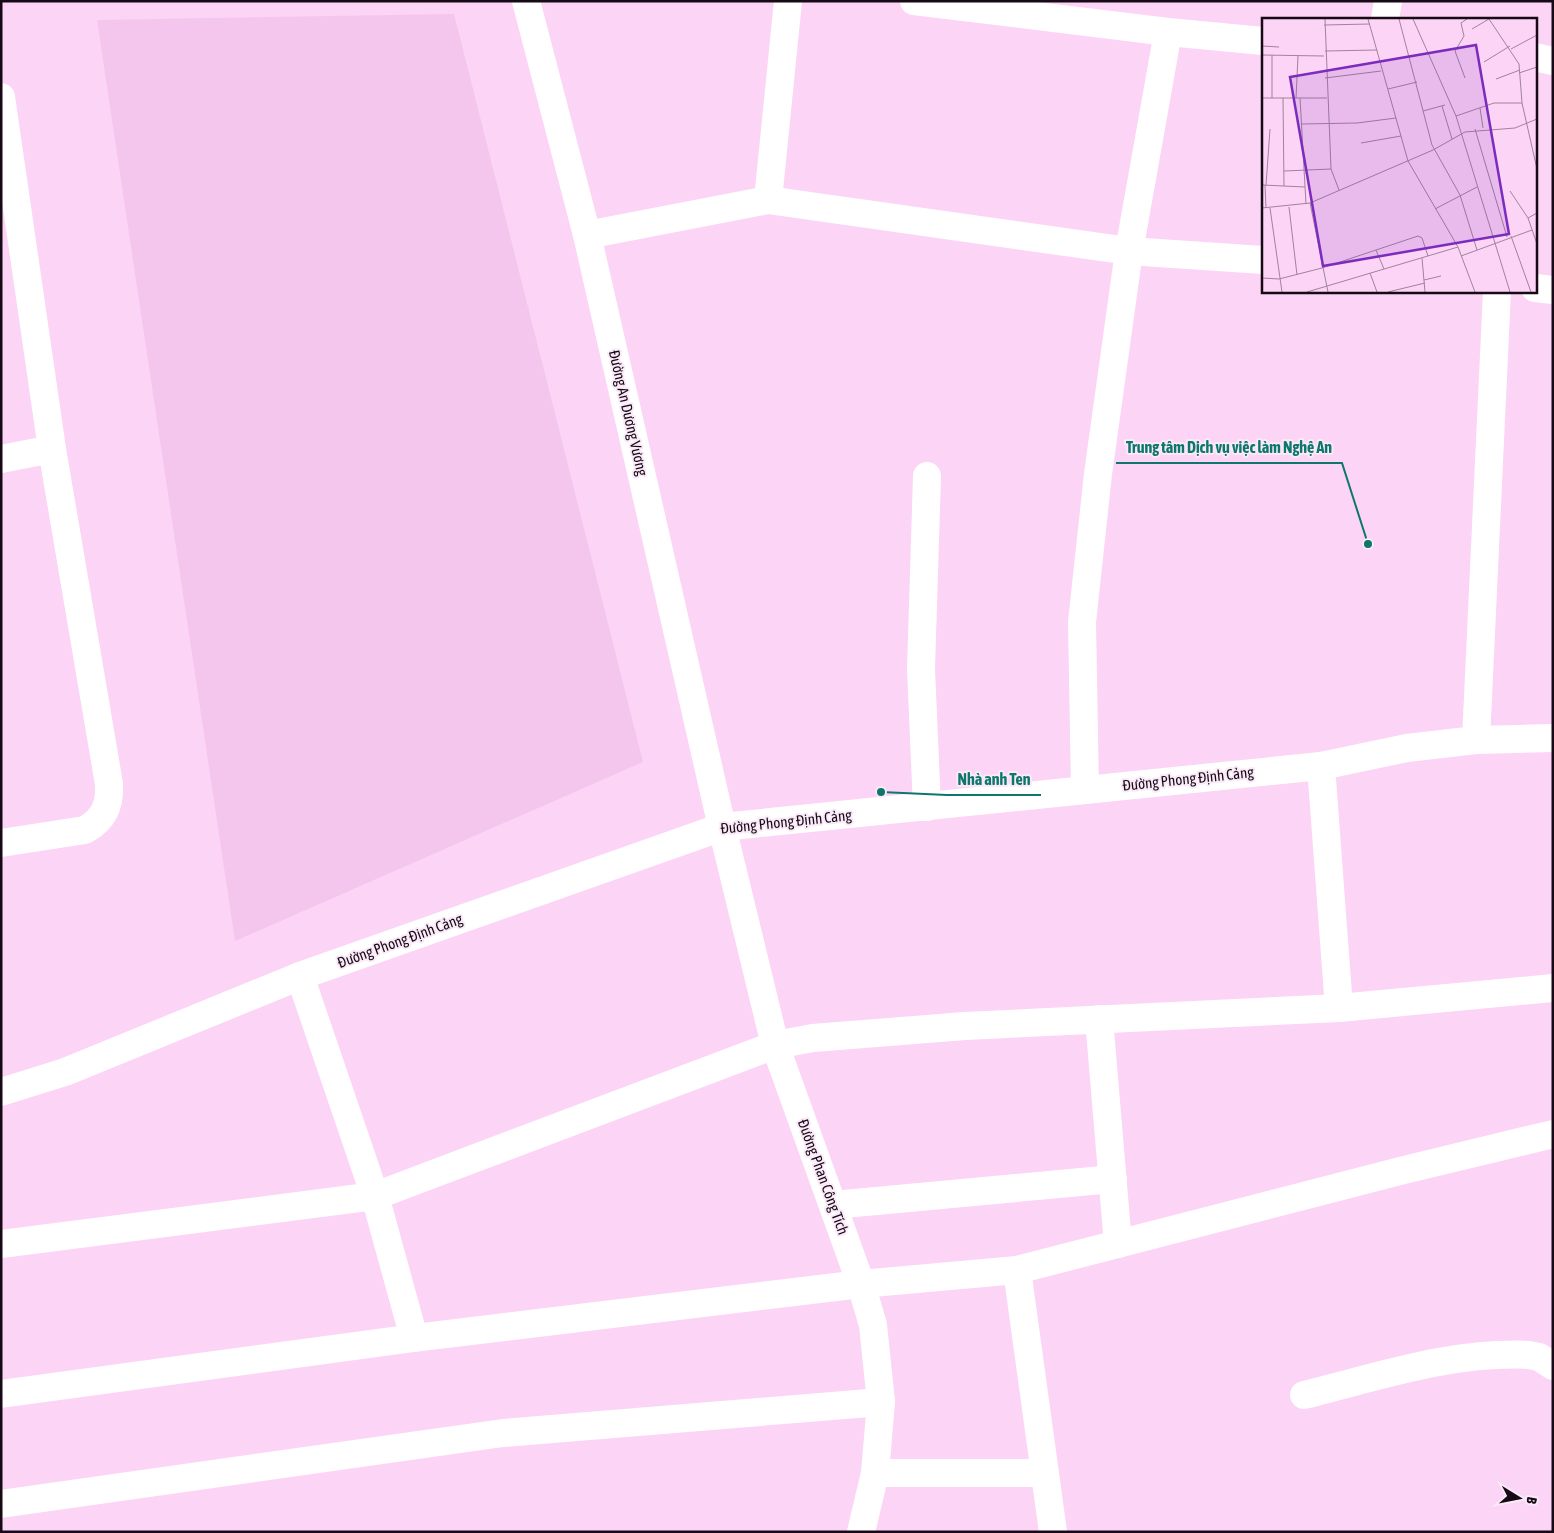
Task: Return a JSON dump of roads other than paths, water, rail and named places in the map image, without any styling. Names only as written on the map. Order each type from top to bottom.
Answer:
[{"type":"street","name":"Đường An Dương Vương","points":[[526,1],[587,235],[722,826]]},
{"type":"street","points":[[768,200],[788,1]]},
{"type":"street","points":[[914,1],[1168,32],[1262,41]]},
{"type":"street","points":[[1384,18],[1388,1]]},
{"type":"street","points":[[1085,790],[1082,622],[1098,474],[1129,251],[1168,32]]},
{"type":"street","points":[[1536,57],[1553,61]]},
{"type":"street","points":[[1,97],[52,449],[107,775],[109,799],[106,811],[96,824],[85,830],[1,843]]},
{"type":"street","points":[[587,235],[768,200],[1129,251],[1262,260]]},
{"type":"street","points":[[1536,288],[1553,290]]},
{"type":"street","points":[[1476,740],[1497,292]]},
{"type":"street","points":[[1,458],[52,449]]},
{"type":"street","points":[[927,476],[921,669],[927,807]]},
{"type":"street","name":"Đường Phong Định Cảng","points":[[1,1092],[65,1072],[300,976],[722,826],[927,807],[1321,766],[1407,748],[1476,740],[1553,738]]},
{"type":"street","points":[[1321,766],[1339,1008]]},
{"type":"street","name":"Đường Phan Công Tích","points":[[722,826],[775,1045],[861,1284],[873,1325],[881,1402],[875,1473],[860,1532]]},
{"type":"street","points":[[300,976],[375,1196],[414,1338]]},
{"type":"street","points":[[1,1244],[375,1196],[775,1045],[813,1038],[965,1026],[1339,1008],[1553,988]]},
{"type":"street","points":[[1099,1020],[1118,1244]]},
{"type":"street","points":[[1,1394],[414,1338],[861,1284],[1017,1270],[1404,1170],[1553,1134]]},
{"type":"street","points":[[833,1205],[1113,1179]]},
{"type":"street","points":[[1017,1270],[1044,1473],[1054,1532]]},
{"type":"street","points":[[1304,1395],[1422,1366],[1467,1359],[1529,1355],[1553,1366]]},
{"type":"street","points":[[1,1504],[503,1433],[881,1402]]},
{"type":"street","points":[[875,1473],[1044,1473]]},
{"type":"place","name":"Trung tâm Dịch vụ việc làm Nghệ An","points":[[1368,544]]},
{"type":"place","name":"Nhà anh Ten","points":[[881,792]]}]
